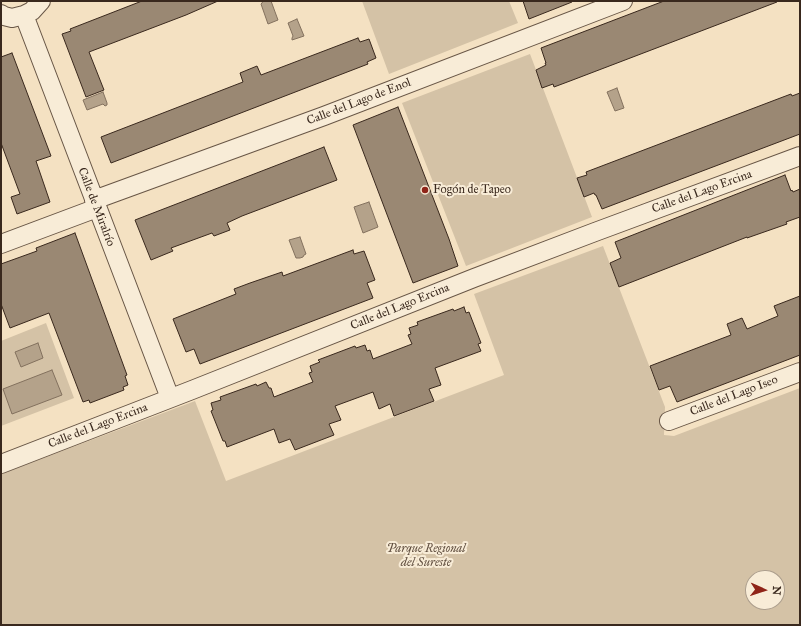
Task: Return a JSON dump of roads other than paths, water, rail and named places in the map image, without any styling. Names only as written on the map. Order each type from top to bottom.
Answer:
[{"type":"street","points":[[2,16],[12,18],[24,15],[32,11],[41,1]]},
{"type":"street","name":"Calle del Lago de Enol","points":[[1,244],[96,204],[623,1]]},
{"type":"street","name":"Calle de Miralrío","points":[[24,15],[170,398]]},
{"type":"street","name":"Calle del Lago Ercina","points":[[1,464],[474,278],[800,156]]},
{"type":"street","name":"Calle del Lago Iseo","points":[[669,421],[800,372]]},
{"type":"place","name":"Fogón de Tapeo","points":[[425,190]]},
{"type":"park label","name":"Parque Regional del Sureste","points":[[426,556]]}]
